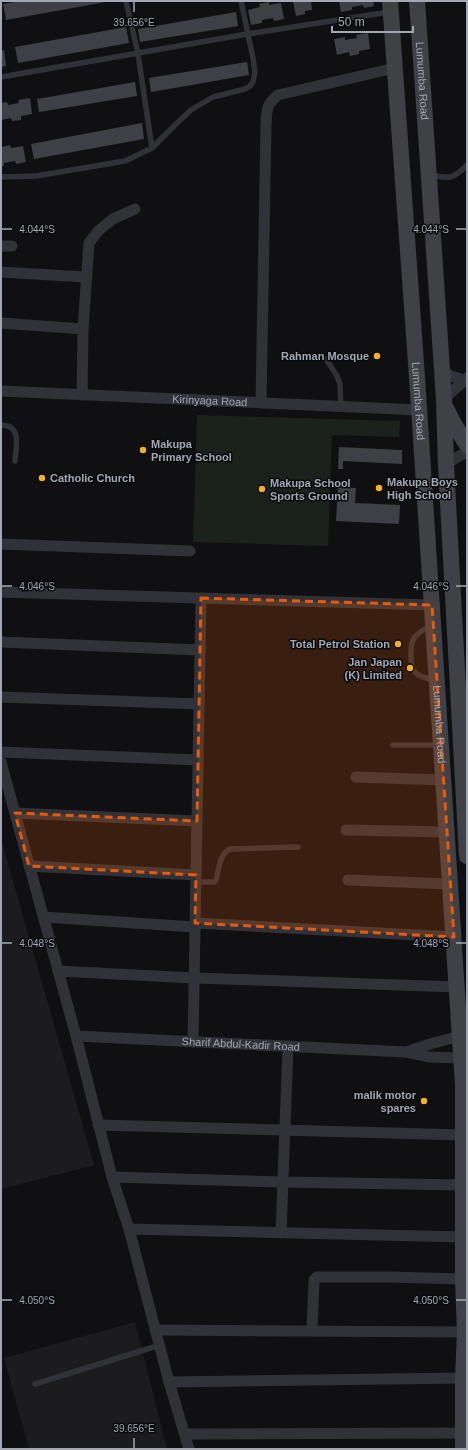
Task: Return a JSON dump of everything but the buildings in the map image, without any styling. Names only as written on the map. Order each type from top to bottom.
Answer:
[{"type":"main road","name":"Lumumba Road","points":[[417,1],[444,401],[446,465],[465,772],[467,856]]},
{"type":"main road","name":"Lumumba Road","points":[[390,6],[417,377],[457,987],[464,1036],[463,1279],[465,1332],[463,1441]]},
{"type":"main road","points":[[417,377],[442,373]]},
{"type":"main road","points":[[444,401],[454,424],[467,445]]},
{"type":"main road","points":[[420,439],[445,439]]},
{"type":"street","points":[[261,403],[266,124],[267,111],[270,102],[278,95],[395,68]]},
{"type":"street","points":[[82,395],[85,276],[88,243],[98,231],[113,219],[135,209]]},
{"type":"street","points":[[1,272],[85,276]]},
{"type":"street","points":[[1,323],[83,329]]},
{"type":"street","points":[[442,373],[466,379]]},
{"type":"street","points":[[444,401],[466,379]]},
{"type":"street","name":"Kirinyaga Road","points":[[1,391],[419,410]]},
{"type":"street","points":[[445,439],[467,449]]},
{"type":"street","points":[[446,465],[467,452]]},
{"type":"street","points":[[1,544],[190,551]]},
{"type":"street","points":[[1,592],[432,605]]},
{"type":"street","points":[[193,1042],[201,598]]},
{"type":"street","points":[[1,642],[200,650]]},
{"type":"street","points":[[1,697],[199,704]]},
{"type":"street","points":[[1,752],[198,760]]},
{"type":"street","points":[[1,762],[76,1036],[98,1125],[129,1229],[154,1330],[160,1345],[169,1382],[189,1449]]},
{"type":"street","points":[[356,777],[443,780]]},
{"type":"street","points":[[15,813],[197,821]]},
{"type":"street","points":[[346,830],[447,832]]},
{"type":"street","points":[[29,866],[196,878]]},
{"type":"street","points":[[348,880],[450,884]]},
{"type":"street","points":[[44,917],[454,938]]},
{"type":"street","points":[[58,971],[194,978],[457,987]]},
{"type":"street","name":"Sharif Abdul-Kadir Road","points":[[76,1036],[406,1052],[429,1057],[464,1057]]},
{"type":"street","name":"Sharif Abdul-Kadir Road","points":[[406,1052],[430,1044],[464,1036]]},
{"type":"street","points":[[281,1233],[288,1047]]},
{"type":"street","points":[[98,1125],[463,1135]]},
{"type":"street","points":[[112,1176],[463,1186]]},
{"type":"street","points":[[129,1229],[463,1237]]},
{"type":"street","points":[[312,1331],[314,1280],[317,1277],[463,1279]]},
{"type":"street","points":[[154,1330],[465,1332]]},
{"type":"street","points":[[169,1382],[463,1378]]},
{"type":"street","points":[[185,1434],[463,1441]]},
{"type":"lane","points":[[126,1],[138,54],[152,148]]},
{"type":"lane","points":[[1,176],[36,176],[125,161],[152,148],[192,110],[213,97],[250,86],[253,82],[255,72],[241,1]]},
{"type":"lane","points":[[1,77],[138,54],[390,6]]},
{"type":"lane","points":[[429,174],[445,178],[457,175],[467,165]]},
{"type":"lane","points":[[326,359],[340,384],[341,407]]},
{"type":"lane","points":[[1,424],[12,426],[15,431],[15,461]]},
{"type":"lane","points":[[433,623],[414,638],[411,645],[411,664],[413,671],[437,682]]},
{"type":"lane","points":[[393,745],[441,745]]},
{"type":"lane","points":[[196,878],[214,882],[216,880],[222,856],[225,852],[230,850],[298,847]]},
{"type":"lane","points":[[35,1384],[160,1345]]},
{"type":"highlighted area","points":[[201,598],[432,605],[454,937],[195,923],[196,875],[29,866],[15,813],[197,821]]},
{"type":"shaded area","name":"Makupa School Sports Ground","points":[[197,415],[400,421],[399,437],[332,435],[328,546],[193,542]]},
{"type":"shaded area","points":[[1,839],[94,1165],[1,1189]]},
{"type":"shaded area","points":[[135,1322],[167,1449],[29,1449],[4,1358]]},
{"type":"place","name":"Rahman Mosque","points":[[377,356]]},
{"type":"place","name":"Makupa Primary School","points":[[143,450]]},
{"type":"place","name":"Catholic Church","points":[[42,478]]},
{"type":"place","name":"Makupa Boys High School","points":[[379,488]]},
{"type":"place","name":"Makupa School Sports Ground","points":[[262,489]]},
{"type":"place","name":"Total Petrol Station","points":[[398,644]]},
{"type":"place","name":"Jan Japan (K) Limited","points":[[410,668]]},
{"type":"place","name":"malik motor spares","points":[[424,1101]]}]
